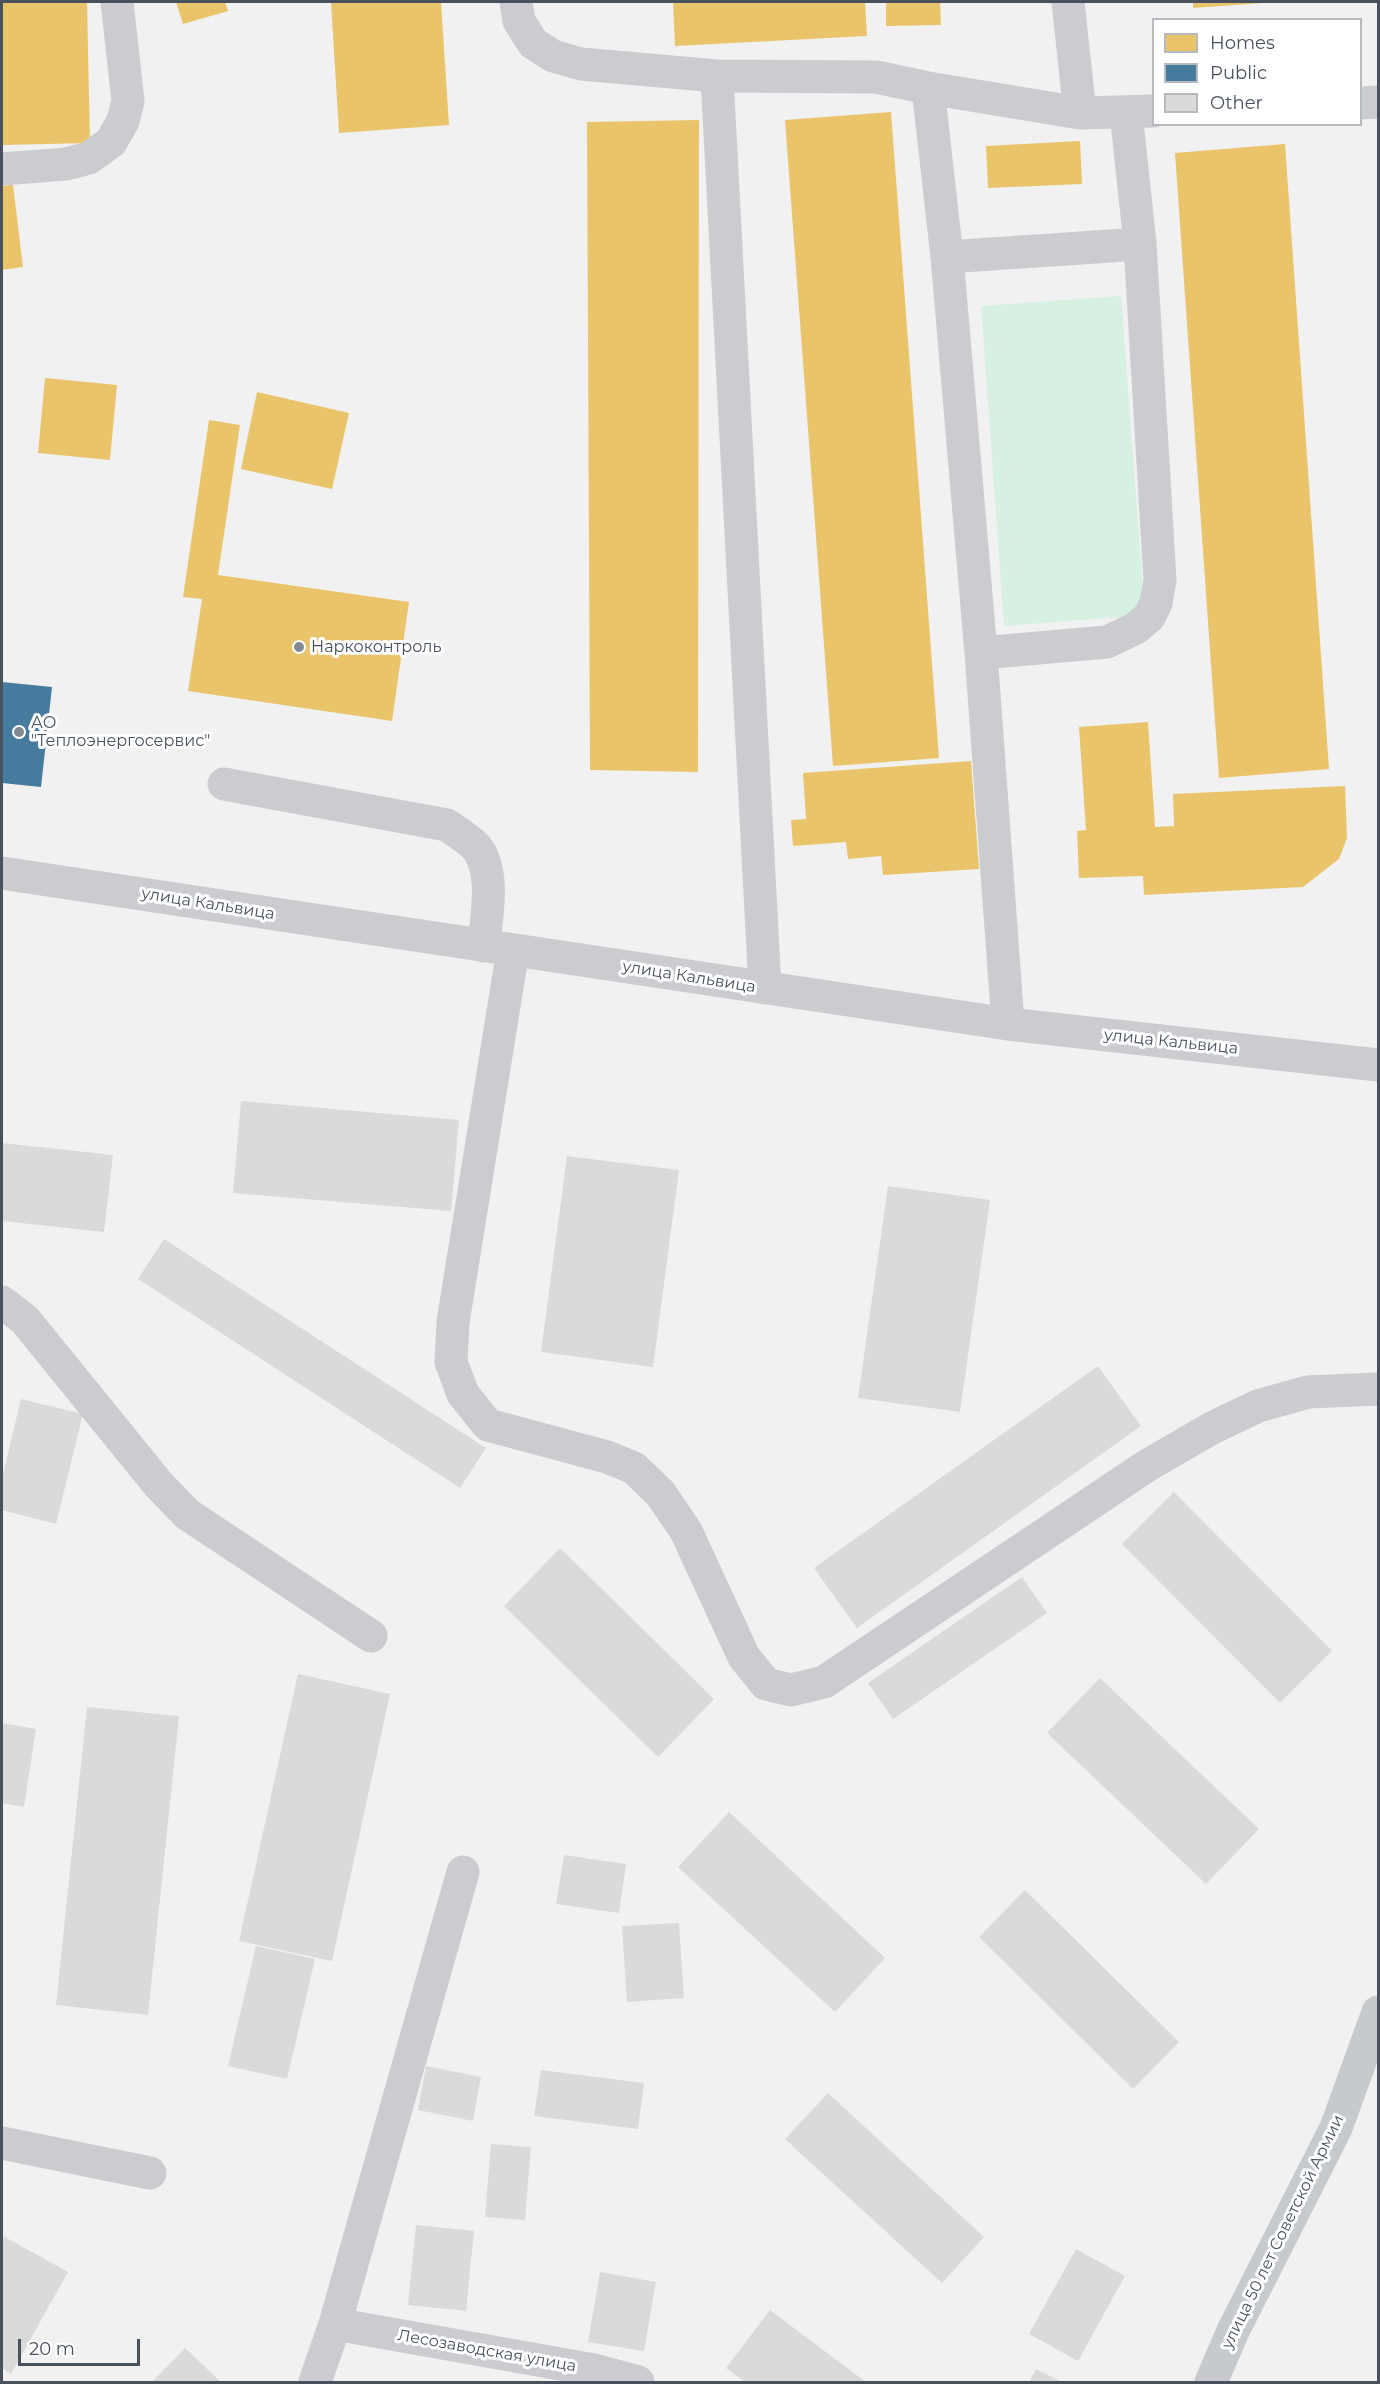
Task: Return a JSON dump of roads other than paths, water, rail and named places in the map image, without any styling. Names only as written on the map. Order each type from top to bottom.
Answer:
[{"type":"main road","name":"улица 50 лет Советской Армии","points":[[1210,2382],[1233,2331],[1336,2128],[1378,2012]]},
{"type":"street","points":[[2,169],[66,164],[89,158],[111,142],[123,121],[128,101],[117,2]]},
{"type":"street","points":[[516,2],[519,21],[533,43],[553,56],[581,64],[717,76],[876,77],[928,88],[1080,112],[1140,111],[1140,244],[1160,580],[1156,603],[1149,617],[1136,628],[1107,642],[981,653]]},
{"type":"street","points":[[1068,2],[1080,112]]},
{"type":"street","points":[[717,76],[765,988]]},
{"type":"street","points":[[928,88],[947,257],[981,653],[1008,1024]]},
{"type":"street","points":[[1362,103],[1378,102]]},
{"type":"street","points":[[947,257],[1140,244]]},
{"type":"street","points":[[224,784],[447,825],[476,847],[485,862],[499,948],[453,1323],[451,1362],[463,1394],[488,1425],[607,1457],[625,1464],[634,1468],[660,1493],[686,1531],[744,1657],[766,1684],[791,1690],[824,1682],[1148,1465],[1258,1406],[1308,1392],[1378,1389]]},
{"type":"street","name":"улица Кальвица","points":[[2,873],[1008,1024],[1378,1065]]},
{"type":"street","points":[[2,1302],[25,1320],[159,1485],[188,1514],[371,1636]]},
{"type":"street","points":[[315,2382],[335,2324],[463,1872]]},
{"type":"street","points":[[2,2143],[150,2173]]},
{"type":"street","name":"Лесозаводская улица","points":[[335,2324],[594,2370],[638,2382]]},
{"type":"place","name":"Наркоконтроль","points":[[299,647]]},
{"type":"place","name":"АО \"Теплоэнергосервис\"","points":[[19,732]]}]
